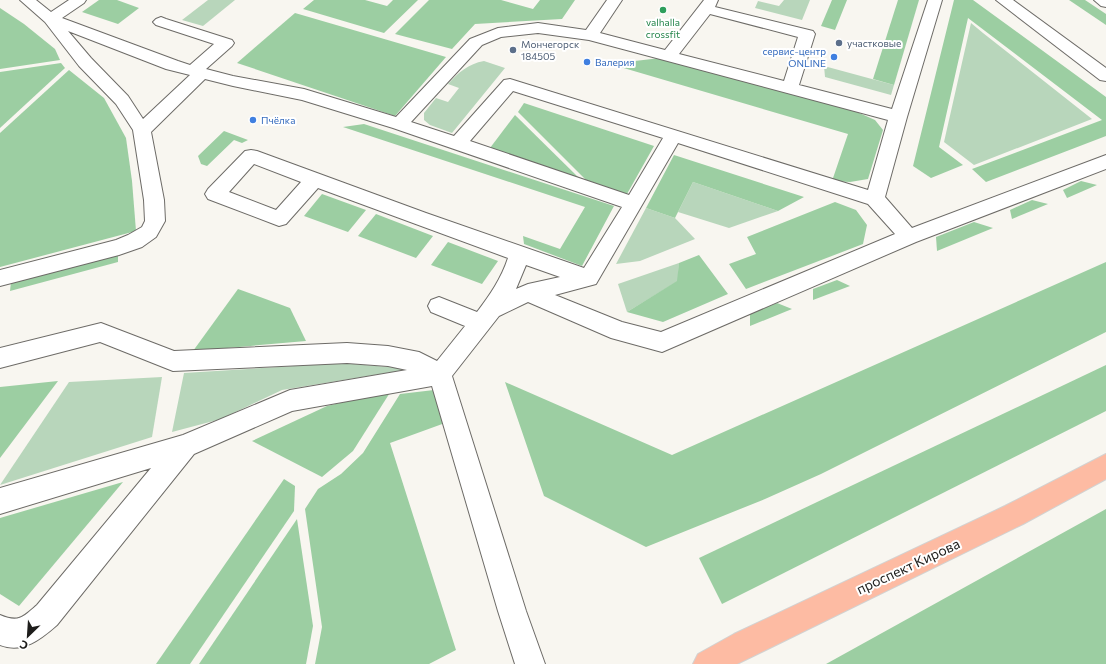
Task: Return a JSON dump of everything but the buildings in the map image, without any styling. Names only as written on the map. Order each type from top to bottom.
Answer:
[{"type":"main road","name":"проспект Кирова","points":[[708,664],[744,644],[1014,515],[1106,466]]},
{"type":"lane","points":[[0,278],[119,248],[135,241],[149,232],[155,221],[154,200],[142,130],[122,100],[85,62],[50,19],[28,0]]},
{"type":"lane","points":[[50,19],[79,0]]},
{"type":"lane","points":[[590,35],[615,0]]},
{"type":"lane","points":[[875,199],[898,117],[934,0]]},
{"type":"lane","points":[[1003,0],[1106,76]]},
{"type":"lane","points":[[1101,0],[1106,3]]},
{"type":"lane","points":[[670,55],[709,5],[808,34],[790,88]]},
{"type":"lane","points":[[50,19],[172,64],[233,81],[304,94],[399,124],[634,204]]},
{"type":"lane","points":[[142,130],[226,43],[161,22]]},
{"type":"lane","points":[[399,124],[476,42],[498,33],[538,28],[590,35],[670,55],[898,117]]},
{"type":"lane","points":[[457,144],[510,84],[875,199],[909,237]]},
{"type":"lane","points":[[439,306],[486,317],[528,293],[589,278],[673,136]]},
{"type":"lane","points":[[528,293],[619,331],[662,342],[909,237],[1106,162]]},
{"type":"lane","points":[[315,180],[520,255],[589,278]]},
{"type":"lane","points":[[0,502],[185,446],[290,401],[440,374],[503,295],[512,277],[520,255]]},
{"type":"lane","points":[[0,358],[100,332],[173,361],[347,353],[388,356],[419,362],[440,374],[512,611],[530,664]]},
{"type":"lane","points":[[0,629],[8,634],[28,631],[47,615],[185,446]]},
{"type":"green space","points":[[99,0],[117,0],[139,8],[118,24],[82,12]]},
{"type":"green space","points":[[208,0],[235,0],[203,26],[182,20]]},
{"type":"green space","points":[[314,0],[365,0],[387,6],[393,0],[418,0],[384,33],[303,9]]},
{"type":"green space","points":[[429,0],[501,0],[533,9],[540,0],[575,0],[562,19],[475,24],[452,49],[395,34]]},
{"type":"green space","points":[[784,0],[810,0],[802,20],[755,8],[758,1],[779,6]]},
{"type":"green space","points":[[832,0],[847,0],[835,30],[821,26]]},
{"type":"green space","points":[[898,0],[919,0],[894,85],[873,79]]},
{"type":"green space","points":[[954,0],[973,0],[1106,97],[1106,136],[986,182],[972,169],[1102,120],[968,18],[939,147],[963,165],[931,178],[913,166]]},
{"type":"green space","points":[[1069,0],[1085,0],[1106,14],[1106,25]]},
{"type":"green space","points":[[0,8],[24,24],[55,49],[60,60],[0,69]]},
{"type":"green space","points":[[295,13],[446,57],[395,116],[237,63]]},
{"type":"green space","points":[[971,23],[1092,119],[974,165],[944,142]]},
{"type":"green space","points":[[660,58],[857,112],[875,120],[883,130],[868,179],[850,182],[832,181],[848,134],[610,64]]},
{"type":"green space","points":[[484,61],[505,68],[452,133],[430,125],[424,120],[424,113],[436,98],[448,102],[459,88],[448,84],[456,76],[468,66]]},
{"type":"green space","points":[[61,63],[65,68],[0,128],[0,72]]},
{"type":"green space","points":[[824,66],[894,85],[891,95],[825,77]]},
{"type":"green space","points":[[69,70],[104,98],[126,138],[132,181],[136,231],[0,267],[0,133]]},
{"type":"green space","points":[[524,103],[654,146],[627,194],[586,180],[518,112]]},
{"type":"green space","points":[[515,115],[579,178],[490,148]]},
{"type":"green space","points":[[364,124],[614,206],[582,266],[524,244],[523,236],[560,249],[585,207],[343,127]]},
{"type":"green space","points":[[224,131],[248,140],[242,143],[234,140],[207,166],[201,164],[198,156]]},
{"type":"green space","points":[[674,155],[804,197],[778,211],[693,182],[675,218],[646,208]]},
{"type":"green space","points":[[1081,181],[1097,185],[1067,198],[1063,190]]},
{"type":"green space","points":[[693,182],[778,211],[729,228],[678,212]]},
{"type":"green space","points":[[322,194],[366,210],[348,232],[304,216]]},
{"type":"green space","points":[[1032,200],[1048,204],[1012,219],[1010,210]]},
{"type":"green space","points":[[835,202],[856,210],[867,225],[863,244],[746,289],[729,264],[756,254],[747,237]]},
{"type":"green space","points":[[646,208],[675,218],[695,239],[640,261],[616,264]]},
{"type":"green space","points":[[376,214],[433,236],[416,258],[358,236]]},
{"type":"green space","points":[[974,222],[993,228],[937,251],[936,237]]},
{"type":"green space","points":[[448,242],[498,261],[482,284],[431,265]]},
{"type":"green space","points":[[118,255],[118,262],[10,291],[11,282]]},
{"type":"green space","points":[[699,255],[728,294],[663,322],[627,312],[677,281],[679,263]]},
{"type":"green space","points":[[1106,262],[1106,332],[821,474],[765,499],[646,547],[544,496],[505,382],[672,455]]},
{"type":"green space","points":[[679,263],[678,281],[627,312],[618,284]]},
{"type":"green space","points":[[837,280],[850,286],[813,300],[813,289]]},
{"type":"green space","points":[[238,289],[290,308],[306,341],[193,351]]},
{"type":"green space","points":[[777,303],[792,309],[750,326],[750,314]]},
{"type":"green space","points":[[342,363],[411,369],[282,390],[221,419],[172,432],[184,373]]},
{"type":"green space","points":[[1106,365],[1106,411],[722,604],[699,558]]},
{"type":"green space","points":[[162,377],[152,437],[0,485],[69,382]]},
{"type":"green space","points":[[58,381],[0,458],[0,387]]},
{"type":"green space","points":[[434,390],[445,423],[390,443],[456,650],[429,664],[315,664],[322,627],[305,509],[318,489],[341,474],[363,453],[400,394]]},
{"type":"green space","points":[[391,391],[353,451],[322,477],[252,441],[327,406]]},
{"type":"green space","points":[[284,479],[295,486],[294,511],[190,664],[156,664]]},
{"type":"green space","points":[[123,482],[19,606],[0,594],[0,518]]},
{"type":"green space","points":[[1106,509],[1106,664],[826,664]]},
{"type":"green space","points":[[297,519],[313,626],[306,664],[199,664]]},
{"type":"place","name":"valhalla crossfit","points":[[663,10]]},
{"type":"place","name":"участковые","points":[[839,43]]},
{"type":"place","name":"Мончегорск 184505","points":[[513,50]]},
{"type":"place","name":"сервис-центр ONLINE","points":[[834,57]]},
{"type":"place","name":"Валерия","points":[[587,62]]},
{"type":"place","name":"Пчёлка","points":[[253,120]]}]
